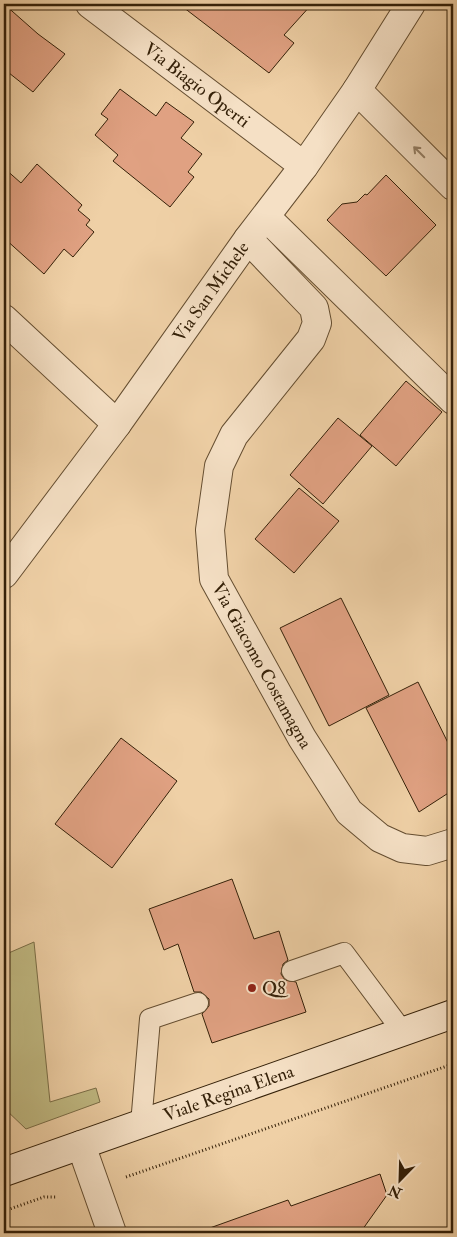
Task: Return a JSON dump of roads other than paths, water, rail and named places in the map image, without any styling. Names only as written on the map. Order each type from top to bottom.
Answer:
[{"type":"street","name":"Via Biagio Operti","points":[[90,4],[304,166]]},
{"type":"street","name":"Via San Michele","points":[[4,574],[117,424],[248,239],[304,166],[357,90],[411,4]]},
{"type":"street","points":[[357,90],[453,186]]},
{"type":"street","points":[[266,217],[453,400]]},
{"type":"street","name":"Via Giacomo Costamagna","points":[[248,239],[314,308],[317,323],[310,339],[234,435],[219,466],[210,530],[214,580],[302,738],[349,812],[380,838],[402,848],[427,851],[453,843]]},
{"type":"street","points":[[4,319],[117,424]]},
{"type":"street","name":"Viale Regina Elena","points":[[4,1172],[453,1014]]},
{"type":"street","points":[[81,1145],[112,1233]]},
{"type":"lane","points":[[292,971],[344,953],[403,1032]]},
{"type":"lane","points":[[141,1124],[150,1020],[198,1003]]},
{"type":"place","name":"Q8","points":[[252,988]]}]
